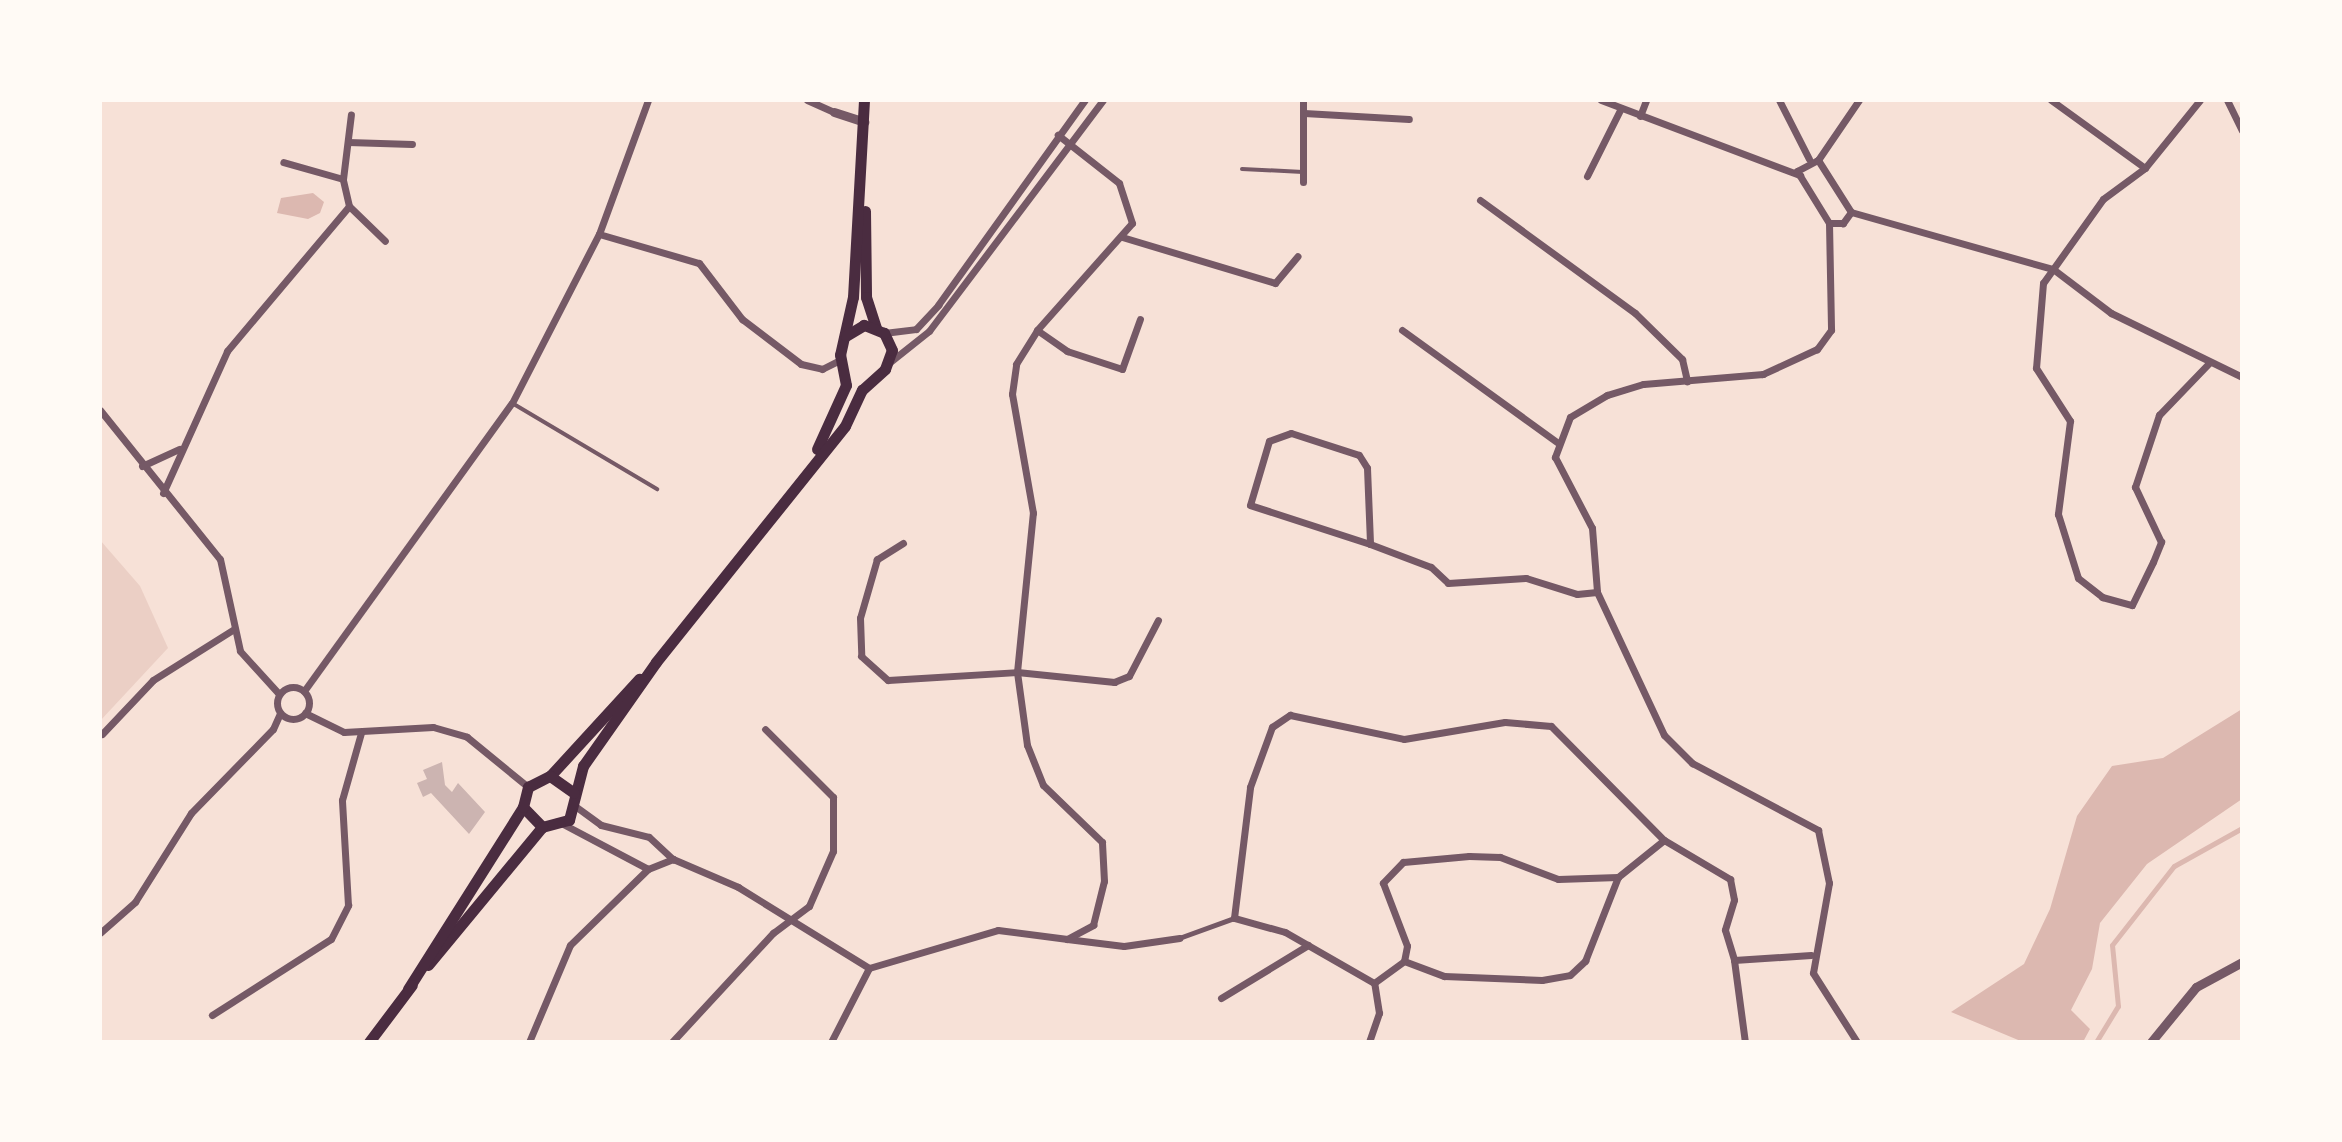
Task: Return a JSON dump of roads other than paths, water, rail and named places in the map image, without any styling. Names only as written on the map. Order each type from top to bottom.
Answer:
[{"type":"main road","points":[[369,1042],[408,989],[542,827],[563,824],[575,806],[574,793],[583,766],[656,662],[803,474],[845,426],[872,377],[890,362],[866,297],[864,100]]},
{"type":"main road","points":[[803,474],[835,420],[844,364],[863,151]]},
{"type":"main road","points":[[846,336],[864,325],[880,331]]},
{"type":"main road","points":[[844,364],[872,377]]},
{"type":"main road","points":[[408,989],[523,807],[528,787],[550,776],[656,662]]},
{"type":"main road","points":[[550,776],[574,793]]},
{"type":"main road","points":[[523,807],[542,827]]},
{"type":"street","points":[[305,713],[304,691],[512,403],[599,234],[648,100]]},
{"type":"street","points":[[807,100],[864,122]]},
{"type":"street","points":[[880,331],[916,329],[938,305],[1085,100]]},
{"type":"street","points":[[890,362],[929,331],[1103,100]]},
{"type":"street","points":[[1303,100],[1303,182]]},
{"type":"street","points":[[1601,100],[1800,175],[1829,223],[1831,330],[1817,349],[1763,374],[1687,381],[1607,395],[1570,417],[1557,442],[1555,457],[1592,528],[1597,592],[1664,735],[1692,763],[1818,830],[1829,883],[1811,955],[1822,991],[1857,1042]]},
{"type":"street","points":[[1640,116],[1646,100]]},
{"type":"street","points":[[1779,100],[1809,159]]},
{"type":"street","points":[[1818,160],[1859,100]]},
{"type":"street","points":[[2051,100],[2145,168]]},
{"type":"street","points":[[2200,100],[2145,168],[2103,199],[2043,283],[2036,368],[2070,421],[2058,514],[2078,578],[2102,597],[2132,605],[2153,562],[2161,542],[2135,487],[2159,415],[2209,363]]},
{"type":"street","points":[[2227,100],[2242,131]]},
{"type":"street","points":[[1587,176],[1621,108]]},
{"type":"street","points":[[1304,113],[1409,119]]},
{"type":"street","points":[[351,114],[343,179],[349,206],[385,241]]},
{"type":"street","points":[[1058,135],[1119,183],[1131,204],[1132,223],[1037,330],[1016,364],[1012,394],[1033,513],[1017,672],[1034,771],[1102,842],[1104,881],[1093,925],[1102,944]]},
{"type":"street","points":[[348,142],[412,144]]},
{"type":"street","points":[[1800,175],[1809,159]]},
{"type":"street","points":[[1809,159],[1818,160]]},
{"type":"street","points":[[1818,160],[1851,212],[2053,269],[2111,313],[2242,377]]},
{"type":"street","points":[[283,162],[343,179]]},
{"type":"street","points":[[1480,200],[1635,313],[1682,359],[1687,381]]},
{"type":"street","points":[[163,493],[179,449],[227,351],[349,206]]},
{"type":"street","points":[[1829,223],[1843,223],[1851,212]]},
{"type":"street","points":[[599,234],[699,263],[742,319],[801,364],[822,369],[844,364]]},
{"type":"street","points":[[1122,237],[1275,283],[1298,256]]},
{"type":"street","points":[[1037,330],[1067,351],[1122,369],[1140,319]]},
{"type":"street","points":[[1402,330],[1557,442]]},
{"type":"street","points":[[100,410],[163,493],[220,559],[234,629],[254,674],[279,694],[280,713],[273,729],[191,813],[135,902],[100,933]]},
{"type":"street","points":[[1370,544],[1367,468],[1359,455],[1291,433],[1269,441],[1250,505],[1431,567],[1448,583],[1526,578],[1577,594],[1597,592]]},
{"type":"street","points":[[142,466],[179,449]]},
{"type":"street","points":[[903,543],[877,559],[869,578],[860,618],[861,656],[871,671],[888,680],[1017,672],[1114,682],[1129,676],[1158,620]]},
{"type":"street","points":[[102,734],[153,680],[234,629]]},
{"type":"street","points":[[279,694],[291,687],[304,691]]},
{"type":"street","points":[[280,713],[293,719],[305,713],[361,733],[433,727],[467,737],[528,787]]},
{"type":"street","points":[[1234,918],[1250,787],[1272,727],[1290,715],[1404,739],[1505,722],[1551,726],[1664,840],[1730,879],[1734,900],[1725,930],[1734,960],[1745,1042]]},
{"type":"street","points":[[672,1042],[788,923],[809,906],[838,828],[833,797],[765,729]]},
{"type":"street","points":[[212,1015],[331,939],[348,905],[342,800],[361,733]]},
{"type":"street","points":[[575,806],[601,825],[649,837],[673,859],[738,887],[788,923],[869,968],[998,930],[1102,944],[1179,938],[1234,918],[1261,921],[1374,983]]},
{"type":"street","points":[[563,824],[648,869]]},
{"type":"street","points":[[1404,961],[1459,977],[1570,975],[1585,961],[1618,877],[1664,840]]},
{"type":"street","points":[[1374,983],[1404,961],[1407,946],[1383,883],[1403,862],[1500,857],[1558,879],[1618,877]]},
{"type":"street","points":[[529,1042],[570,945],[648,869],[673,859]]},
{"type":"street","points":[[1067,939],[1093,925]]},
{"type":"street","points":[[1221,998],[1308,945]]},
{"type":"street","points":[[1734,960],[1811,955]]},
{"type":"street","points":[[2151,1042],[2196,987],[2242,962]]},
{"type":"street","points":[[831,1042],[869,968]]},
{"type":"street","points":[[1369,1042],[1379,1013],[1374,983]]},
{"type":"lane","points":[[1242,169],[1303,172]]},
{"type":"lane","points":[[512,403],[657,489]]},
{"type":"waterway","points":[[2096,1042],[2118,1006],[2112,945],[2174,866],[2242,828]]}]
